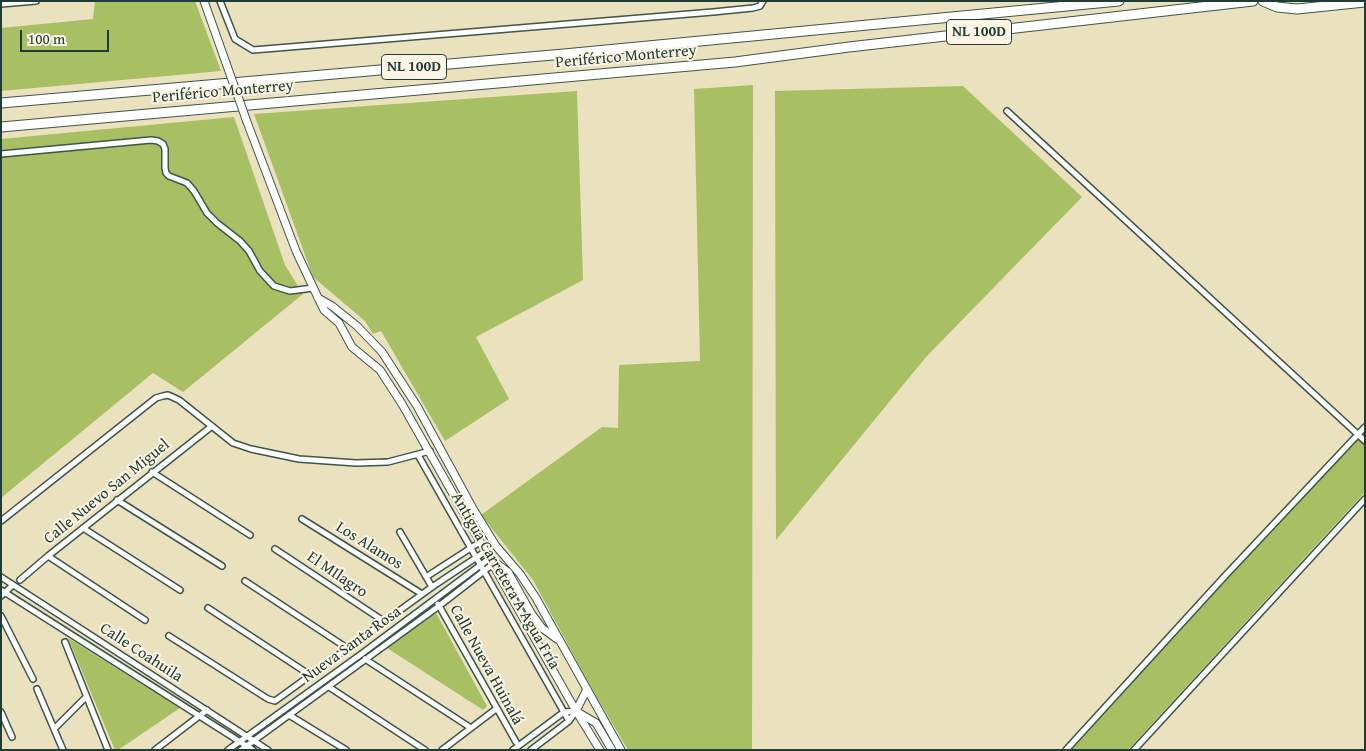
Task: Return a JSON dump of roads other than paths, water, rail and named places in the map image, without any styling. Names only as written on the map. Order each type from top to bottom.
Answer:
[{"type":"highway","name":"Periférico Monterrey","points":[[1,103],[603,51],[1119,1]]},
{"type":"highway","name":"Periférico Monterrey","points":[[1,127],[734,62],[1253,1]]},
{"type":"highway","points":[[1263,1],[1284,8],[1297,9],[1365,2]]},
{"type":"street","points":[[1,4],[36,1]]},
{"type":"street","points":[[204,1],[296,251],[324,310],[338,324],[352,347],[380,370],[412,421],[576,712],[600,750]]},
{"type":"street","points":[[220,1],[235,40],[253,50],[714,12],[753,8],[760,6],[763,1]]},
{"type":"street","points":[[1007,111],[1365,441]]},
{"type":"street","points":[[1,154],[151,140],[158,141],[166,149],[164,168],[166,173],[187,183],[216,223],[250,251],[260,271],[274,286],[290,291],[313,288]]},
{"type":"street","points":[[318,298],[346,317],[382,352],[412,398],[472,507],[496,546],[520,574],[536,598],[621,750]]},
{"type":"street","points":[[1,521],[156,398],[168,395],[174,397],[228,439],[242,446],[299,459],[326,462],[388,462],[430,451]]},
{"type":"street","name":"Calle Nuevo San Miguel","points":[[20,580],[117,500],[212,426]]},
{"type":"street","points":[[1066,750],[1224,577],[1365,427]]},
{"type":"street","name":"Antigua Carretera A Agua Fría","points":[[418,455],[569,720]]},
{"type":"street","points":[[152,472],[250,535]]},
{"type":"street","points":[[1134,750],[1365,499]]},
{"type":"street","points":[[117,500],[222,566]]},
{"type":"street","name":"Los Alamos","points":[[302,519],[422,594]]},
{"type":"street","points":[[83,528],[180,590]]},
{"type":"street","points":[[400,532],[432,587]]},
{"type":"street","points":[[426,577],[480,542]]},
{"type":"street","name":"El MIlagro","points":[[275,548],[385,622]]},
{"type":"street","points":[[169,636],[268,700],[275,702],[422,594],[486,551]]},
{"type":"street","points":[[48,556],[145,620]]},
{"type":"street","points":[[492,561],[508,572],[531,613],[542,628],[560,640]]},
{"type":"street","name":"Nueva Santa Rosa","points":[[228,750],[480,566],[492,561]]},
{"type":"street","name":"Nueva Santa Rosa","points":[[241,750],[439,606],[483,572],[492,561]]},
{"type":"street","name":"Calle Coahuila","points":[[1,577],[268,750]]},
{"type":"street","points":[[246,581],[347,648]]},
{"type":"street","points":[[2,593],[13,585]]},
{"type":"street","name":"Calle Coahuila","points":[[2,593],[253,750]]},
{"type":"street","name":"Calle Nueva Huinalá","points":[[435,599],[516,747]]},
{"type":"street","points":[[208,608],[310,675]]},
{"type":"street","points":[[1,616],[34,679]]},
{"type":"street","points":[[65,642],[108,750]]},
{"type":"street","points":[[360,655],[471,728]]},
{"type":"street","points":[[121,667],[127,659]]},
{"type":"street","points":[[329,687],[424,750]]},
{"type":"street","points":[[37,689],[63,750]]},
{"type":"street","points":[[531,750],[569,720],[576,712],[587,689]]},
{"type":"street","points":[[54,728],[86,697]]},
{"type":"street","points":[[442,750],[496,709]]},
{"type":"street","points":[[155,750],[207,710]]},
{"type":"street","points":[[1,712],[12,737]]},
{"type":"street","points":[[516,747],[564,712],[576,712],[596,723],[612,750]]},
{"type":"street","points":[[289,715],[346,750]]}]
